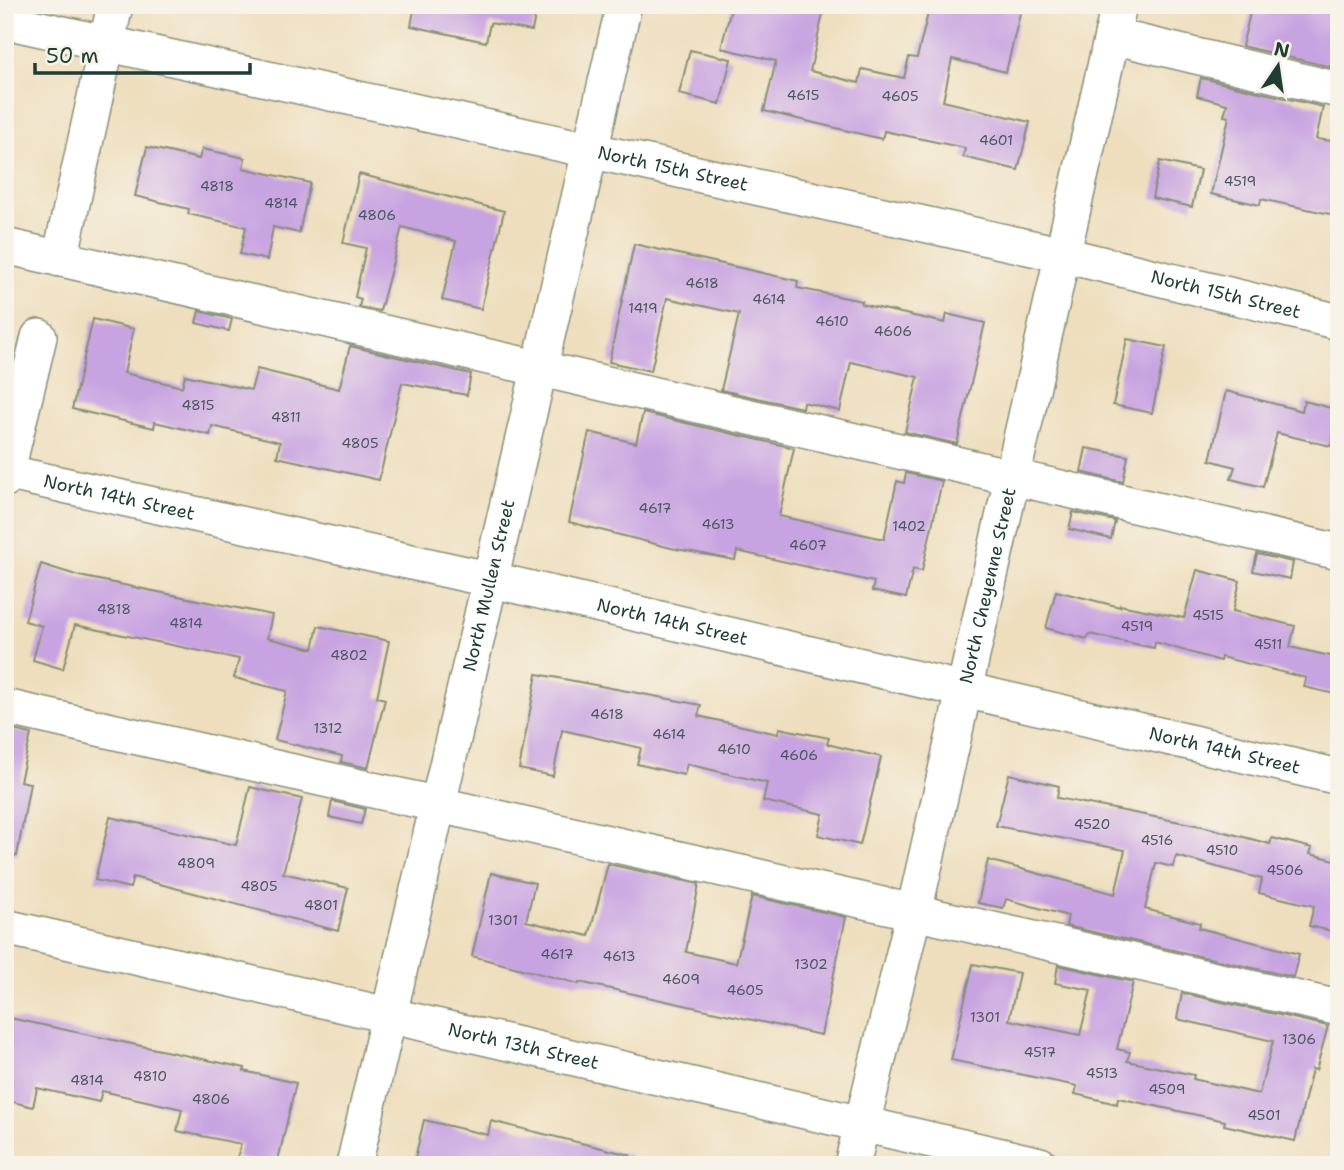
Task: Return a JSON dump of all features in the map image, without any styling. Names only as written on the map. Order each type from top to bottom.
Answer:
[{"type":"street","points":[[60,259],[115,5]]},
{"type":"street","name":"North Mullen Street","points":[[354,1165],[488,579],[624,5]]},
{"type":"street","name":"North 15th Street","points":[[5,21],[1064,255],[1339,322]]},
{"type":"street","points":[[1115,21],[1339,90]]},
{"type":"street","name":"North Cheyenne Street","points":[[852,1165],[915,912],[963,688],[1064,255],[1115,21]]},
{"type":"street","points":[[5,246],[1013,475],[1339,552]]},
{"type":"street","points":[[6,474],[39,337]]},
{"type":"street","name":"North 14th Street","points":[[6,474],[488,579],[1339,776]]},
{"type":"street","points":[[5,707],[1339,1008]]},
{"type":"street","name":"North 13th Street","points":[[5,927],[1040,1165]]},
{"type":"building","points":[[415,5],[537,5],[532,31],[490,23],[486,42],[411,26]]},
{"type":"building","points":[[732,5],[825,5],[810,71],[859,83],[862,69],[904,78],[909,57],[917,58],[930,5],[1022,5],[1006,72],[952,59],[943,101],[1030,122],[1018,170],[963,157],[965,148],[884,131],[882,139],[764,111],[776,61],[721,48]]},
{"type":"building","points":[[1252,5],[1339,5],[1339,69],[1242,46]]},
{"type":"building","points":[[690,50],[731,59],[720,104],[679,94]]},
{"type":"building","points":[[1201,78],[1323,107],[1316,139],[1339,142],[1339,216],[1261,199],[1260,205],[1211,194],[1229,117],[1224,116],[1227,104],[1197,96]]},
{"type":"building","points":[[147,147],[199,159],[202,149],[245,158],[243,168],[310,183],[299,233],[273,227],[267,260],[240,254],[246,227],[188,214],[189,209],[135,196]]},
{"type":"building","points":[[1160,161],[1200,170],[1192,207],[1152,198]]},
{"type":"building","points":[[359,174],[504,211],[481,309],[442,300],[456,241],[402,227],[380,311],[359,307],[361,299],[355,297],[366,248],[343,243]]},
{"type":"building","points":[[634,244],[798,281],[797,288],[862,301],[861,304],[945,323],[947,314],[985,323],[957,444],[905,432],[918,377],[851,362],[840,411],[803,402],[802,408],[721,390],[739,314],[667,298],[651,371],[609,362]]},
{"type":"building","points":[[199,311],[232,319],[229,331],[196,323]]},
{"type":"building","points":[[93,319],[134,329],[124,373],[182,387],[185,375],[251,390],[257,369],[339,389],[350,346],[471,374],[467,395],[402,383],[379,480],[277,457],[280,442],[212,426],[210,435],[155,422],[154,428],[72,409]]},
{"type":"building","points":[[1127,339],[1166,347],[1152,413],[1113,405]]},
{"type":"building","points":[[1226,391],[1302,411],[1304,401],[1339,410],[1331,446],[1277,433],[1263,487],[1231,479],[1235,467],[1210,460]]},
{"type":"building","points":[[643,413],[794,448],[779,516],[884,539],[897,481],[904,483],[906,473],[942,481],[922,571],[913,569],[906,598],[872,591],[874,582],[737,551],[735,560],[671,548],[569,522],[589,432],[636,443]]},
{"type":"building","points":[[1086,448],[1128,456],[1123,482],[1081,472]]},
{"type":"building","points":[[1073,512],[1115,521],[1111,539],[1069,529]]},
{"type":"building","points":[[1257,554],[1293,562],[1290,579],[1253,571]]},
{"type":"building","points":[[41,564],[79,576],[272,615],[267,638],[313,649],[318,626],[389,641],[377,697],[385,699],[368,768],[341,762],[342,756],[275,740],[287,691],[234,678],[239,659],[75,625],[63,669],[33,660],[42,626],[25,621]]},
{"type":"building","points":[[1197,570],[1240,581],[1233,611],[1295,626],[1290,647],[1339,658],[1339,695],[1304,687],[1306,678],[1221,657],[1220,661],[1155,642],[1154,648],[1089,634],[1087,639],[1046,628],[1056,591],[1120,607],[1184,618]]},
{"type":"building","points":[[537,674],[701,705],[698,716],[778,734],[779,728],[829,738],[827,744],[881,757],[860,845],[818,835],[823,814],[763,801],[767,783],[687,764],[684,775],[637,764],[641,748],[562,730],[553,776],[519,769]]},
{"type":"building","points":[[5,728],[31,734],[20,781],[30,783],[17,856],[5,854]]},
{"type":"building","points":[[1009,774],[1059,786],[1057,798],[1206,827],[1270,844],[1272,838],[1312,848],[1310,854],[1339,861],[1336,932],[1309,926],[1314,906],[1259,893],[1262,879],[1176,856],[1173,867],[1156,863],[1145,909],[1200,923],[1199,928],[1299,954],[1293,977],[1066,926],[1068,916],[1006,899],[1003,908],[978,903],[988,860],[1115,894],[1125,850],[996,826]]},
{"type":"building","points":[[250,787],[302,799],[283,873],[348,888],[338,931],[133,877],[130,888],[95,880],[110,817],[236,845]]},
{"type":"building","points":[[332,801],[365,809],[361,824],[329,817]]},
{"type":"building","points":[[608,864],[699,884],[686,952],[736,963],[752,896],[846,917],[821,1035],[579,984],[472,956],[491,873],[535,883],[526,921],[589,936]]},
{"type":"building","points":[[973,964],[1019,973],[1009,1020],[1080,1035],[1091,990],[1055,983],[1058,965],[1133,982],[1117,1049],[1130,1052],[1127,1061],[1194,1075],[1193,1079],[1259,1094],[1273,1041],[1177,1019],[1182,993],[1328,1026],[1316,1070],[1312,1069],[1295,1141],[1224,1125],[1225,1121],[1118,1098],[1117,1104],[1075,1094],[1077,1086],[951,1060]]},
{"type":"building","points":[[5,1017],[245,1068],[244,1071],[296,1083],[277,1165],[237,1158],[241,1144],[177,1131],[182,1109],[102,1091],[99,1102],[37,1088],[33,1107],[5,1100],[5,1077],[11,1053],[5,1052]]},
{"type":"building","points":[[424,1120],[488,1135],[491,1121],[630,1155],[629,1165],[442,1165],[415,1158]]}]
